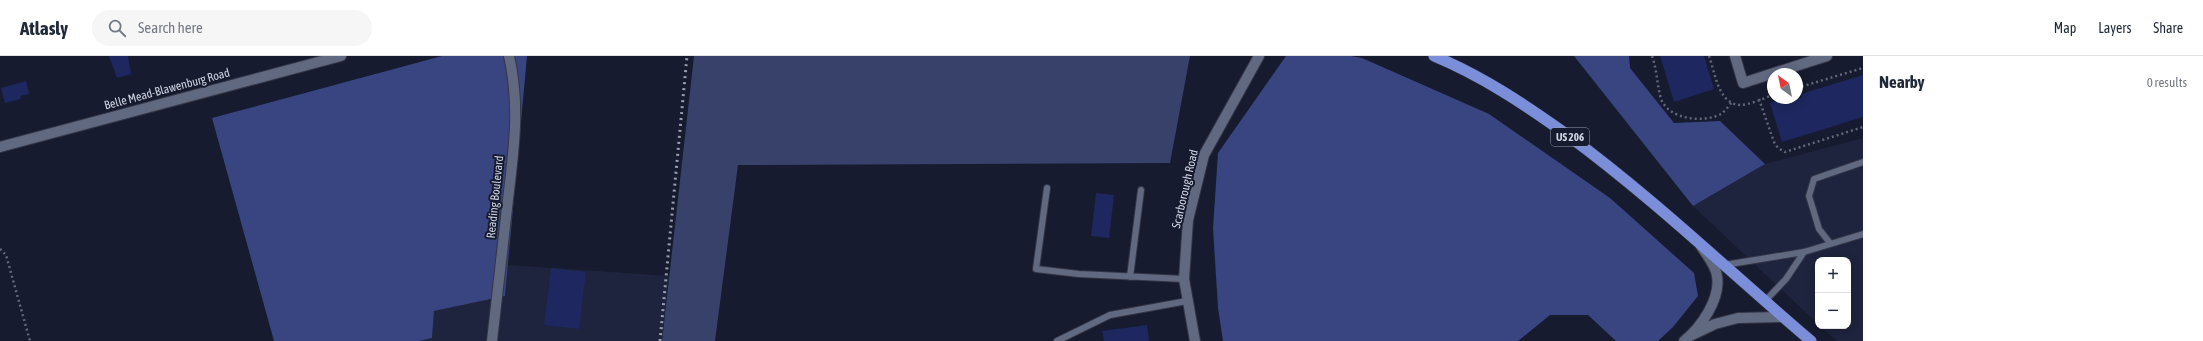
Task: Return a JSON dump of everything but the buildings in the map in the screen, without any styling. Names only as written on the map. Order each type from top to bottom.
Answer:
[{"type":"highway","name":"US 206","points":[[1434,56],[1482,79],[1521,101],[1599,158],[1811,341]]},
{"type":"street","name":"Belle Mead-Blawenburg Road","points":[[0,147],[342,56]]},
{"type":"street","name":"Reading Boulevard","points":[[492,341],[513,156],[517,107],[515,82],[509,56]]},
{"type":"street","name":"Scarborough Road","points":[[1195,341],[1184,279],[1188,220],[1204,155],[1259,56]]},
{"type":"street","points":[[1734,56],[1743,83],[1827,56]]},
{"type":"street","points":[[1687,338],[1712,304],[1718,275],[1699,243]]},
{"type":"street","points":[[1687,338],[1715,324],[1738,318],[1782,317]]},
{"type":"lane","points":[[1830,243],[1819,229],[1809,196],[1814,179],[1863,162]]},
{"type":"lane","points":[[1047,188],[1036,269],[1184,279]]},
{"type":"lane","points":[[1130,276],[1141,190]]},
{"type":"lane","points":[[1724,265],[1804,252],[1863,234]]},
{"type":"lane","points":[[1765,302],[1786,279],[1804,252]]},
{"type":"lane","points":[[1057,341],[1110,315],[1187,301]]},
{"type":"path","points":[[1652,56],[1662,100],[1668,109],[1676,115],[1690,118],[1706,118],[1722,113],[1732,102]]},
{"type":"path","points":[[1803,86],[1863,68]]},
{"type":"path","points":[[1759,100],[1774,142],[1778,148],[1785,152],[1863,128]]},
{"type":"path","points":[[0,249],[6,255],[30,341]]},
{"type":"shaded area","points":[[442,56],[527,56],[505,296],[434,311],[432,338],[419,341],[274,341],[212,118]]},
{"type":"shaded area","points":[[694,56],[1190,56],[1170,163],[738,165],[715,341],[662,341]]},
{"type":"shaded area","points":[[1286,56],[1351,56],[1362,58],[1489,114],[1610,198],[1694,273],[1698,296],[1673,327],[1658,341],[1616,341],[1588,315],[1550,315],[1518,341],[1223,341],[1218,308],[1213,228],[1218,153]]},
{"type":"shaded area","points":[[1574,56],[1629,56],[1630,68],[1674,123],[1720,121],[1765,164],[1693,206]]},
{"type":"shaded area","points":[[1863,138],[1863,341],[1837,341],[1823,329],[1851,329],[1851,257],[1815,257],[1815,321],[1693,206],[1765,164]]},
{"type":"shaded area","points":[[508,265],[669,276],[662,341],[419,341],[432,338],[434,311],[505,296]]},
{"type":"railway","points":[[660,341],[687,56]]}]
